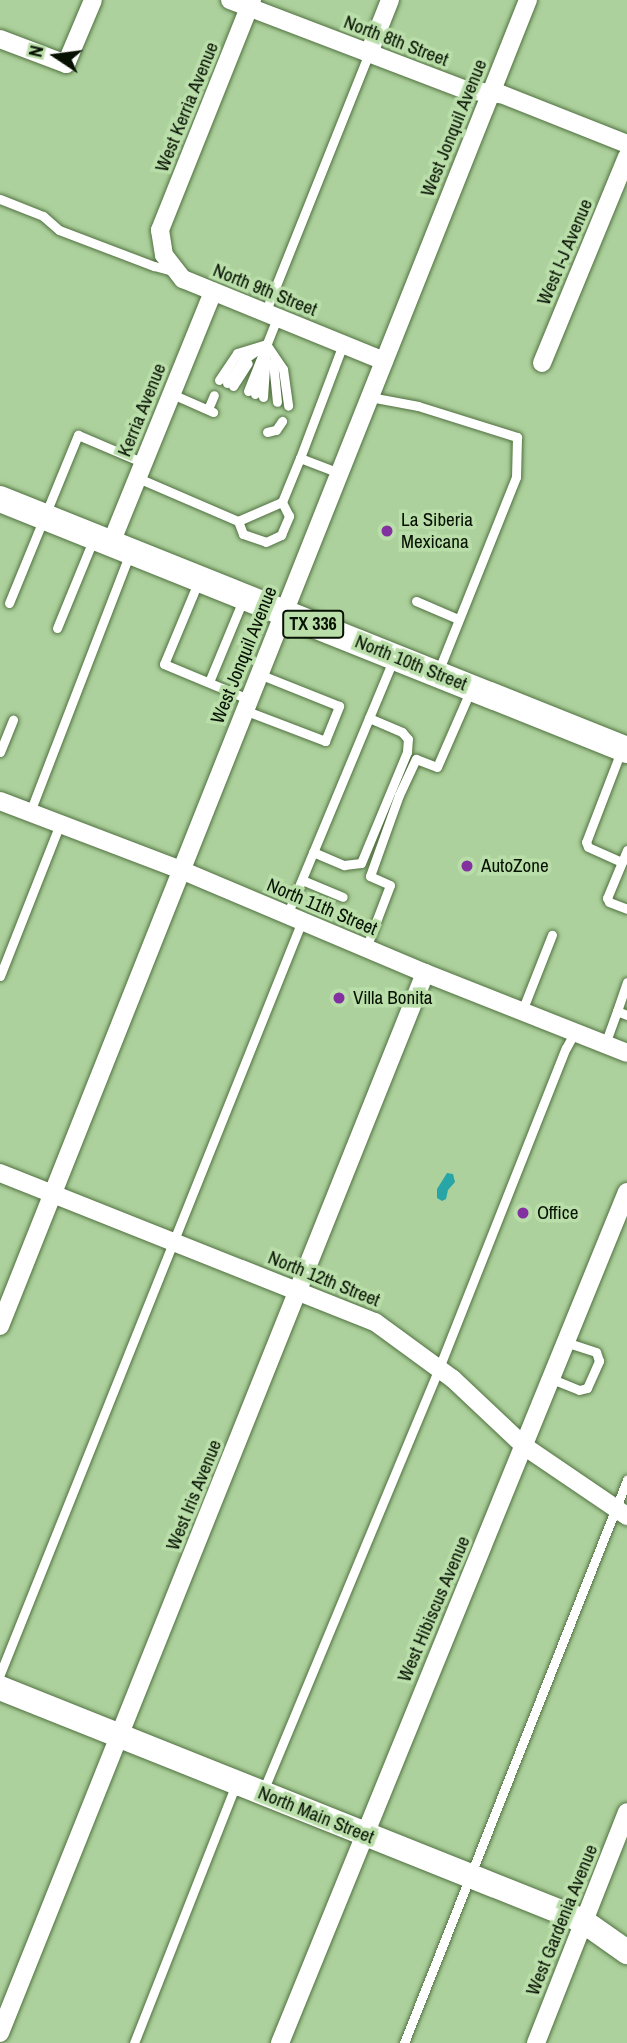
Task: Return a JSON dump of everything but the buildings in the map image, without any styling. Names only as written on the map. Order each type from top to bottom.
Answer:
[{"type":"main road","name":"North 10th Street","points":[[0,499],[437,674],[626,745]]},
{"type":"street","points":[[0,38],[66,64],[93,0]]},
{"type":"street","name":"North 8th Street","points":[[230,0],[250,4],[466,90],[491,92],[627,144]]},
{"type":"street","points":[[369,53],[390,0]]},
{"type":"street","name":"West Jonquil Avenue","points":[[0,1326],[528,0]]},
{"type":"street","name":"West Kerria Avenue","points":[[173,271],[164,255],[160,230],[250,4]]},
{"type":"street","name":"West I-J Avenue","points":[[541,363],[627,157]]},
{"type":"street","name":"North 9th Street","points":[[173,271],[183,279],[213,292],[384,361]]},
{"type":"street","name":"Kerria Avenue","points":[[112,544],[213,292]]},
{"type":"street","name":"North 11th Street","points":[[0,801],[181,870],[425,973],[627,1053]]},
{"type":"street","name":"West Iris Avenue","points":[[0,2032],[425,973]]},
{"type":"street","name":"North 12th Street","points":[[0,1173],[375,1322],[439,1368],[524,1446],[621,1512]]},
{"type":"street","name":"West Hibiscus Avenue","points":[[280,2043],[363,1833],[627,1192]]},
{"type":"street","name":"North Main Street","points":[[0,1689],[583,1921],[627,1952]]},
{"type":"street","name":"West Gardenia Avenue","points":[[536,2043],[627,1812]]},
{"type":"lane","points":[[248,391],[266,344],[271,315],[369,53]]},
{"type":"lane","points":[[0,199],[43,216],[59,230],[173,271]]},
{"type":"lane","points":[[248,391],[276,370],[266,344]]},
{"type":"lane","points":[[248,391],[266,344]]},
{"type":"lane","points":[[248,391],[248,363],[266,344]]},
{"type":"lane","points":[[248,391],[237,353],[266,344]]},
{"type":"lane","points":[[266,344],[282,369],[288,406]]},
{"type":"lane","points":[[238,522],[282,502],[343,344]]},
{"type":"lane","points":[[172,394],[211,411],[214,395]]},
{"type":"lane","points":[[370,397],[418,406],[517,436],[516,477],[437,674]]},
{"type":"lane","points":[[267,432],[276,430],[282,421]]},
{"type":"lane","points":[[9,603],[78,435],[238,522],[243,534],[266,542],[281,536],[289,516],[282,502]]},
{"type":"lane","points":[[300,458],[339,473]]},
{"type":"lane","points":[[57,628],[112,544]]},
{"type":"lane","points":[[30,812],[112,544]]},
{"type":"lane","points":[[200,579],[164,664],[209,682],[246,705],[325,741],[339,706],[259,674]]},
{"type":"lane","points":[[209,682],[245,597]]},
{"type":"lane","points":[[416,601],[458,619]]},
{"type":"lane","points":[[0,1674],[174,1242],[295,918],[302,880],[394,656]]},
{"type":"lane","points":[[366,948],[390,885],[370,876],[399,795],[416,759],[437,767],[471,687]]},
{"type":"lane","points":[[313,852],[354,866],[361,863],[377,826],[407,752],[408,739],[401,732],[369,718]]},
{"type":"lane","points":[[0,752],[13,719]]},
{"type":"lane","points":[[622,862],[589,847],[586,842],[626,745]]},
{"type":"lane","points":[[0,976],[61,824]]},
{"type":"lane","points":[[627,850],[607,898],[608,902],[627,909]]},
{"type":"lane","points":[[302,880],[343,897]]},
{"type":"lane","points":[[522,1011],[552,935]]},
{"type":"lane","points":[[605,1044],[627,982]]},
{"type":"lane","points":[[617,1011],[627,1015]]},
{"type":"lane","points":[[262,1793],[439,1368],[566,1048],[575,1032]]},
{"type":"lane","points":[[552,1379],[579,1390],[587,1388],[599,1361],[596,1352],[566,1342]]},
{"type":"lane","points":[[404,2043],[621,1512],[627,1480]]},
{"type":"lane","points":[[134,2043],[237,1783]]},
{"type":"water","points":[[447,1173],[453,1174],[455,1182],[448,1190],[446,1199],[442,1201],[437,1198],[437,1189]]},
{"type":"place","name":"La Siberia Mexicana","points":[[387,531]]},
{"type":"place","name":"AutoZone","points":[[467,866]]},
{"type":"place","name":"Villa Bonita","points":[[339,998]]},
{"type":"place","name":"Office","points":[[523,1213]]}]
